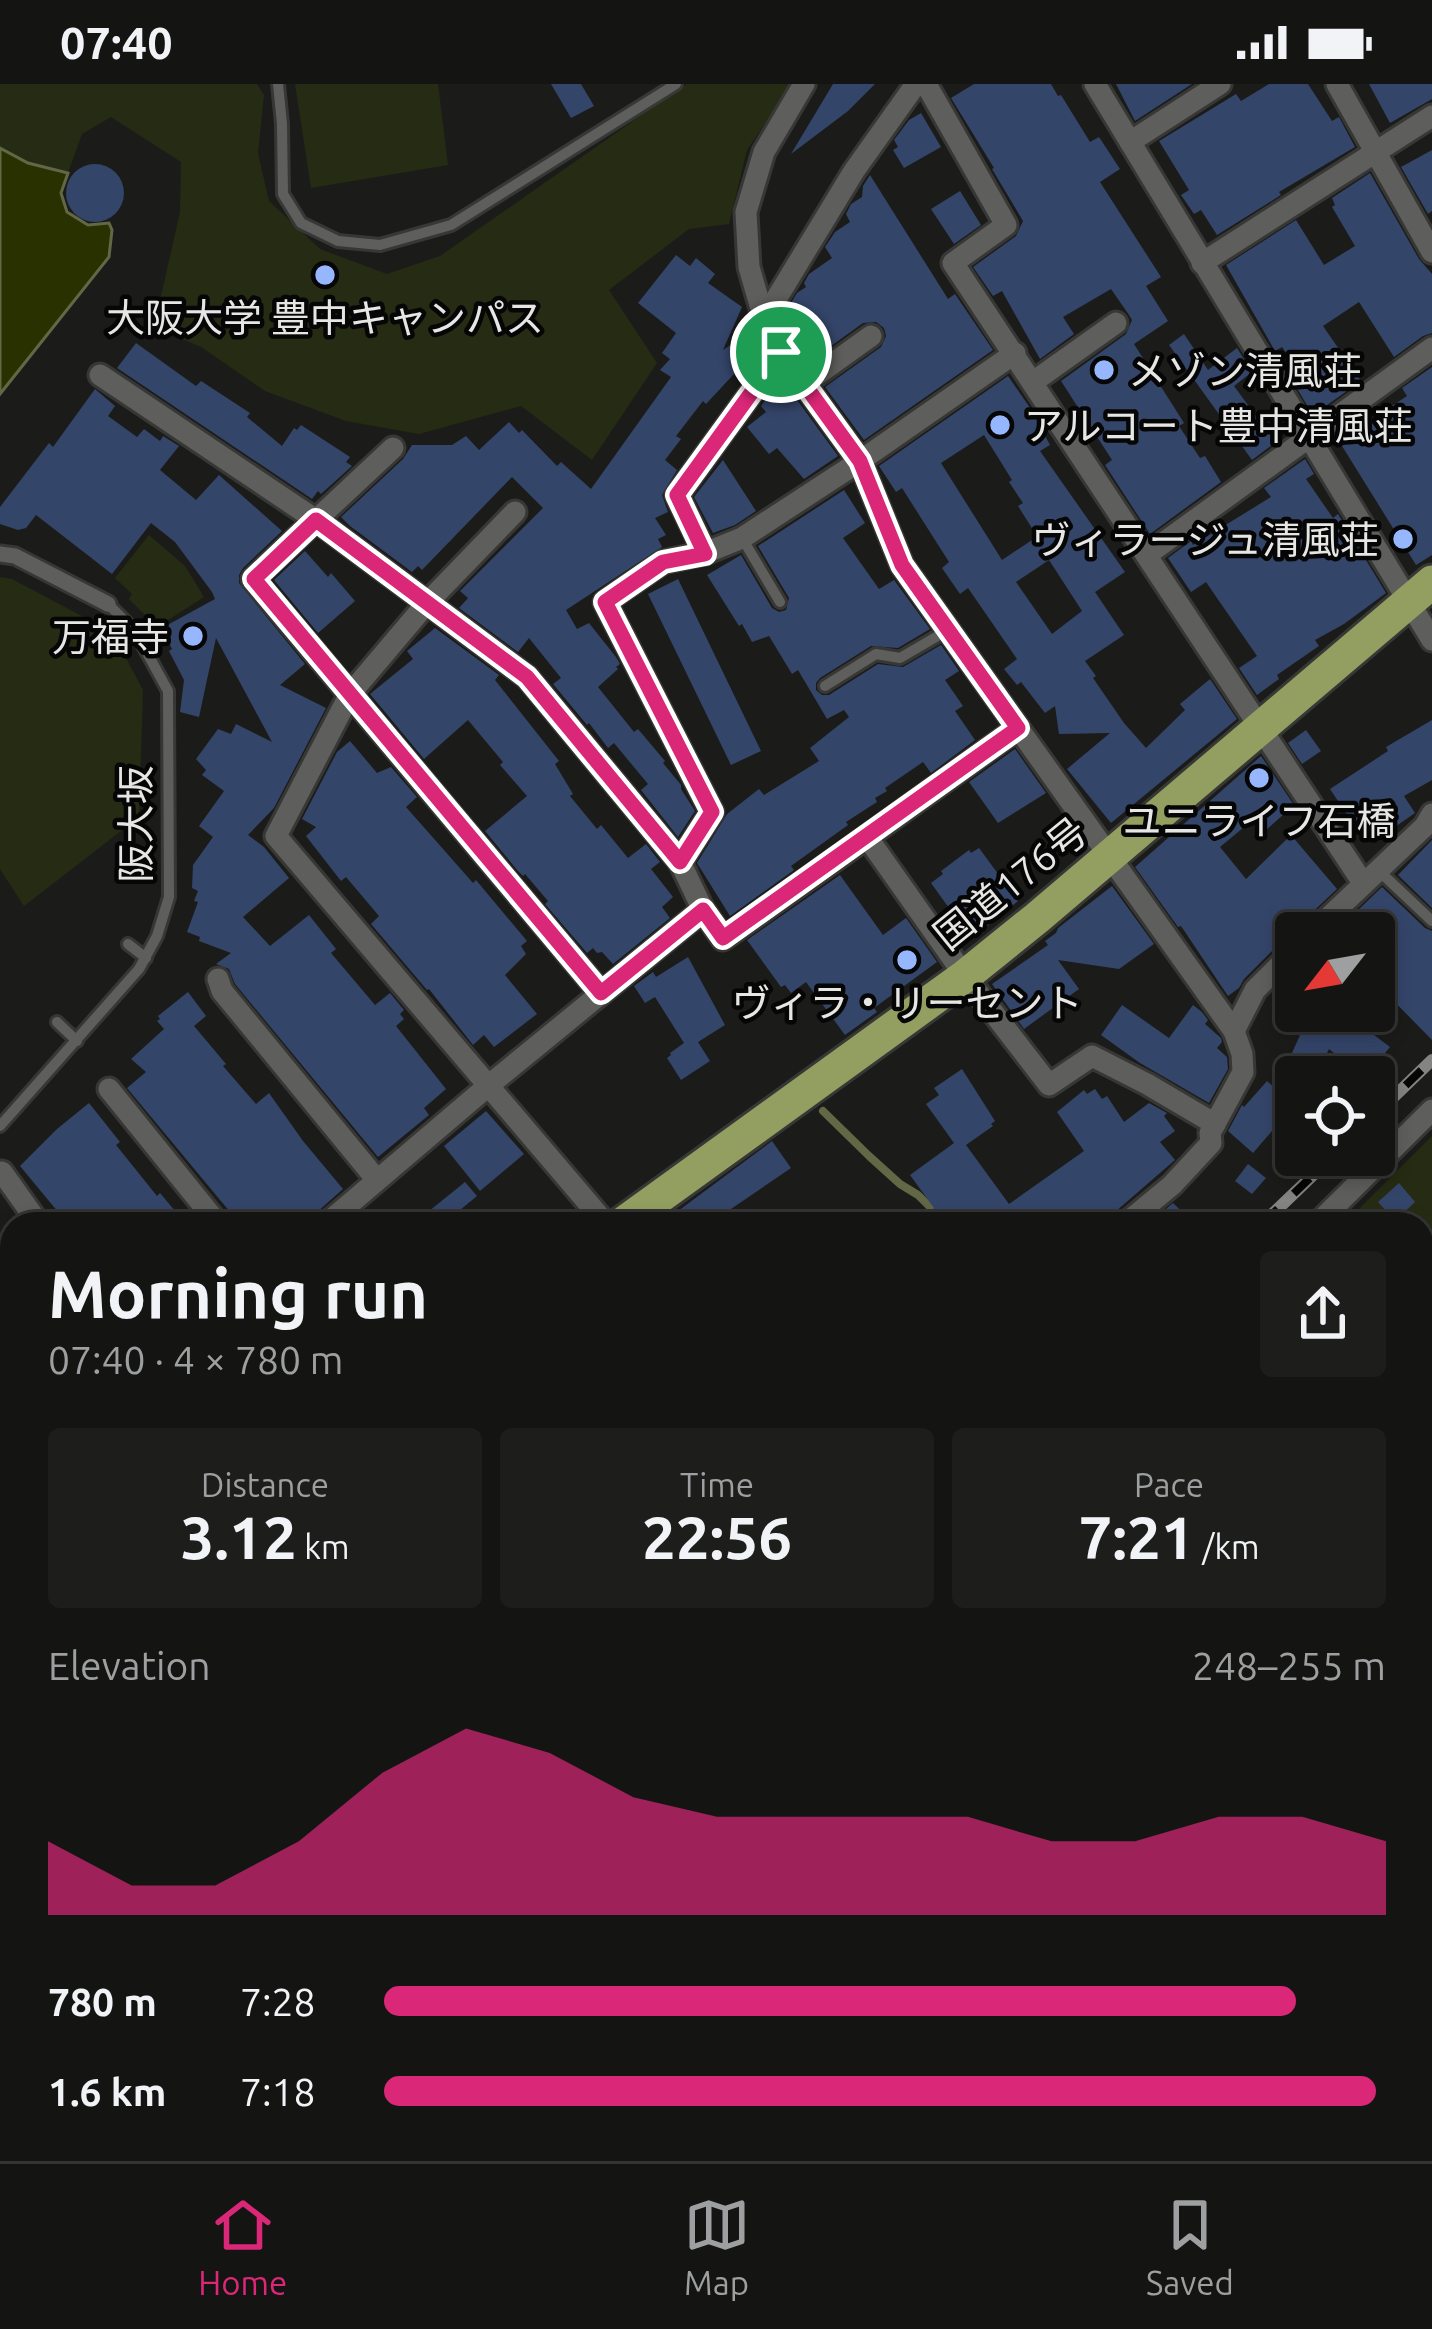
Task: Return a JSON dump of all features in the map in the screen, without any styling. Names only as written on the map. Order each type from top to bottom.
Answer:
[{"type":"highway","name":"国道176号","points":[[639,1212],[965,976],[1420,591]]},
{"type":"street","points":[[804,84],[764,152],[746,212],[749,267],[764,319],[781,352],[860,461],[902,565],[1234,1031],[1242,1054],[1243,1072],[1210,1132],[1210,1143],[1140,1212]]},
{"type":"street","points":[[764,319],[854,171],[916,84]]},
{"type":"street","points":[[926,84],[1006,225],[953,262],[1261,726],[1370,876]]},
{"type":"street","points":[[1096,84],[1310,437],[1420,591],[1432,640]]},
{"type":"street","points":[[1130,142],[1219,84]]},
{"type":"street","points":[[1337,84],[1432,252]]},
{"type":"street","points":[[1202,263],[1432,116]]},
{"type":"street","points":[[1033,382],[1117,323]]},
{"type":"street","points":[[804,384],[871,336]]},
{"type":"street","points":[[1148,554],[1432,348]]},
{"type":"street","points":[[705,554],[677,495],[781,352]]},
{"type":"street","points":[[680,862],[712,812],[605,602],[663,562],[705,554],[742,538],[1015,353]]},
{"type":"street","points":[[100,375],[316,520],[527,677],[680,862],[703,910],[723,938],[1018,728]]},
{"type":"street","points":[[393,448],[254,579],[601,993]]},
{"type":"street","points":[[515,512],[427,603],[350,694],[276,836],[596,1212]]},
{"type":"street","name":"阪大坂","points":[[0,554],[15,556],[108,604]]},
{"type":"street","points":[[1333,912],[1432,814]]},
{"type":"street","points":[[867,837],[1049,1085],[1092,1056],[1216,1124]]},
{"type":"street","points":[[340,1212],[703,910]]},
{"type":"street","points":[[1234,1031],[1255,990],[1275,970]]},
{"type":"street","points":[[218,980],[222,992],[377,1180]]},
{"type":"street","points":[[109,1089],[208,1212]]},
{"type":"street","points":[[1329,1212],[1432,1110]]},
{"type":"street","points":[[1,1170],[31,1212]]},
{"type":"lane","points":[[278,84],[283,194],[301,223],[338,241],[380,245],[451,225],[676,84]]},
{"type":"lane","points":[[742,538],[780,602]]},
{"type":"lane","name":"阪大坂","points":[[0,1126],[115,1000],[146,958],[158,937],[169,897],[168,691],[135,631],[108,604]]},
{"type":"lane","points":[[825,686],[876,655],[900,658],[948,630]]},
{"type":"lane","points":[[1370,876],[1432,921]]},
{"type":"lane","points":[[128,944],[146,958]]},
{"type":"lane","points":[[57,1022],[77,1041]]},
{"type":"shaded area","points":[[0,84],[257,84],[264,95],[258,153],[269,201],[320,249],[387,274],[440,256],[686,84],[792,84],[747,150],[729,224],[689,229],[609,290],[657,363],[592,460],[521,406],[419,434],[346,421],[265,391],[201,347],[154,327],[180,212],[181,162],[111,117],[82,134],[68,173],[24,161],[0,148]]},
{"type":"shaded area","points":[[295,84],[438,84],[448,165],[311,188]]},
{"type":"shaded area","points":[[0,148],[28,163],[68,173],[61,193],[67,212],[88,225],[109,223],[112,230],[109,257],[0,394]]},
{"type":"shaded area","points":[[149,535],[185,566],[204,597],[157,627],[115,578]]},
{"type":"shaded area","points":[[0,577],[112,632],[143,690],[139,817],[24,906],[0,869]]},
{"type":"shaded area","points":[[1432,1136],[1432,1212],[1356,1212]]},
{"type":"building","points":[[551,84],[581,84],[594,106],[571,118]]},
{"type":"building","points":[[833,84],[875,84],[791,154]]},
{"type":"building","points":[[974,84],[1051,84],[1090,142],[1099,137],[1120,169],[1100,182],[1161,277],[1146,286],[1168,321],[1134,344],[1184,423],[1179,426],[1221,482],[1150,534],[1105,465],[1112,460],[1061,381],[1126,334],[1132,320],[1129,315],[1111,289],[1063,317],[1074,334],[1040,359],[1002,291],[993,296],[973,267],[1016,236],[1023,221],[951,98]]},
{"type":"building","points":[[1116,84],[1192,84],[1135,121]]},
{"type":"building","points":[[1269,84],[1308,84],[1332,121],[1339,117],[1355,147],[1217,235],[1201,210],[1194,214],[1181,195],[1189,190],[1159,141],[1236,94],[1241,101]]},
{"type":"building","points":[[1369,84],[1432,84],[1432,99],[1390,123]]},
{"type":"building","points":[[921,113],[941,147],[904,168],[893,150],[898,147],[894,140]]},
{"type":"building","points":[[1432,150],[1432,211],[1428,214],[1401,167]]},
{"type":"building","points":[[95,164],[116,172],[124,193],[116,214],[95,222],[74,214],[66,193],[74,172]]},
{"type":"building","points":[[1370,173],[1432,274],[1432,333],[1394,357],[1359,302],[1323,326],[1361,381],[1313,415],[1293,382],[1302,376],[1282,347],[1275,351],[1226,265],[1296,220],[1324,265],[1355,246],[1332,207],[1332,198]]},
{"type":"building","points":[[870,175],[948,299],[955,294],[993,350],[864,440],[825,387],[881,347],[884,328],[876,322],[863,323],[820,354],[788,308],[806,287],[809,274],[832,258],[825,247],[850,222],[846,214],[862,197]]},
{"type":"building","points":[[960,191],[981,225],[954,244],[931,209]]},
{"type":"building","points":[[676,255],[690,266],[696,258],[715,274],[708,283],[742,307],[723,350],[753,330],[763,351],[741,382],[734,374],[706,404],[703,401],[676,436],[681,439],[665,460],[677,470],[662,495],[668,512],[655,518],[666,535],[658,539],[662,547],[566,610],[577,629],[589,623],[616,657],[618,669],[598,687],[665,761],[695,811],[678,837],[641,790],[648,784],[614,743],[608,748],[553,684],[561,678],[529,638],[518,652],[459,608],[468,598],[460,591],[543,508],[512,477],[422,570],[418,566],[412,572],[341,517],[412,445],[452,445],[466,436],[479,450],[509,422],[557,466],[561,462],[591,489],[671,377],[660,370],[670,359],[662,353],[676,333],[638,303]]},
{"type":"building","points":[[1184,334],[1208,370],[1237,348],[1252,372],[1234,386],[1280,439],[1252,460],[1169,345]]},
{"type":"building","points":[[136,343],[196,386],[201,381],[250,413],[247,417],[282,446],[301,425],[350,457],[346,462],[352,466],[312,499],[117,368]]},
{"type":"building","points":[[1432,367],[1432,555],[1416,565],[1342,446],[1360,427],[1407,396],[1402,388]]},
{"type":"building","points":[[1008,376],[1046,431],[1050,445],[1040,451],[1125,572],[1095,592],[1124,635],[1085,661],[1093,678],[1146,748],[1185,710],[1180,704],[1210,679],[1237,719],[1111,823],[1067,769],[1110,733],[1059,734],[1055,706],[1045,713],[1004,669],[1017,659],[968,588],[960,594],[942,568],[949,562],[902,488],[896,492],[879,466]],"holes":[[[984,435],[1012,480],[1023,503],[1018,506],[1035,533],[1035,538],[1002,560],[941,463]],[[1049,560],[1082,611],[1052,634],[1016,582]]]},
{"type":"building","points":[[781,378],[838,456],[804,479],[777,448],[769,454],[747,427],[766,412],[761,406]]},
{"type":"building","points":[[95,389],[115,406],[108,416],[137,437],[144,429],[160,441],[163,436],[179,446],[160,470],[196,500],[219,475],[282,531],[243,568],[239,583],[305,664],[280,685],[326,708],[274,808],[248,835],[289,878],[243,917],[270,946],[309,915],[336,949],[331,953],[375,1005],[390,993],[404,1010],[400,1014],[404,1019],[396,1026],[446,1089],[424,1108],[429,1115],[378,1157],[235,984],[229,969],[216,964],[231,953],[187,932],[198,902],[194,901],[198,891],[192,888],[193,865],[213,837],[199,826],[224,791],[202,775],[206,770],[196,759],[218,729],[231,734],[236,724],[272,742],[216,638],[199,717],[180,712],[184,680],[162,628],[215,599],[212,592],[175,542],[151,523],[112,574],[36,515],[18,530],[0,524],[0,507],[49,443],[53,447]]},
{"type":"building","points":[[1305,459],[1314,474],[1306,479],[1333,518],[1338,514],[1386,593],[1315,640],[1319,646],[1257,695],[1239,668],[1257,656],[1206,582],[1191,592],[1168,558],[1271,497],[1264,488]]},
{"type":"building","points":[[723,460],[756,511],[713,533],[694,497]]},
{"type":"building","points":[[844,490],[865,523],[843,538],[879,589],[894,580],[930,629],[898,648],[871,646],[820,678],[816,690],[829,695],[878,664],[903,667],[941,645],[959,671],[945,680],[963,706],[955,711],[975,740],[931,773],[923,762],[885,788],[875,798],[877,802],[730,916],[697,863],[727,814],[759,789],[764,795],[819,761],[810,748],[849,717],[844,710],[827,719],[798,670],[792,674],[769,636],[752,642],[707,575],[741,555],[772,608],[786,610],[789,598],[758,546]]},
{"type":"building","points":[[305,551],[355,601],[318,633],[274,580]]},
{"type":"building","points":[[678,579],[761,751],[731,765],[648,594]]},
{"type":"building","points":[[435,628],[499,675],[495,680],[559,761],[555,764],[570,796],[597,829],[601,825],[628,858],[646,844],[660,862],[651,869],[673,897],[662,907],[670,918],[613,964],[593,948],[587,953],[485,831],[527,796],[468,720],[424,759],[370,694],[413,659],[407,651]]},
{"type":"building","points":[[1432,720],[1432,780],[1404,796],[1415,813],[1364,840],[1330,789]]},
{"type":"building","points":[[1306,730],[1321,751],[1302,764],[1288,743]]},
{"type":"building","points":[[350,741],[377,773],[391,767],[417,797],[406,807],[527,941],[521,946],[526,954],[505,975],[537,1014],[494,1047],[484,1035],[473,1045],[371,924],[379,916],[346,877],[341,881],[306,836],[316,827],[302,819],[337,752]]},
{"type":"building","points":[[1015,749],[1046,793],[998,823],[969,782]]},
{"type":"building","points":[[1261,756],[1294,805],[1266,830],[1255,818],[1220,847],[1246,879],[1291,835],[1337,889],[1313,912],[1275,912],[1275,948],[1228,996],[1135,867]]},
{"type":"building","points":[[1432,840],[1432,908],[1398,875]]},
{"type":"building","points":[[979,848],[1018,901],[963,946],[950,929],[959,922],[931,883],[969,850]]},
{"type":"building","points":[[840,875],[883,935],[906,918],[937,962],[845,1035],[806,982],[791,993],[785,985],[781,987],[747,940]]},
{"type":"building","points":[[1112,886],[1154,944],[1119,969],[1058,960],[1079,989],[1024,1029],[992,984],[1048,945],[1045,941],[1058,928]]},
{"type":"building","points":[[1382,887],[1432,931],[1432,1040],[1395,1002],[1395,912],[1356,912]]},
{"type":"building","points":[[688,957],[725,1025],[698,1042],[710,1061],[681,1080],[667,1058],[684,1043],[655,997],[645,1003],[634,986]]},
{"type":"building","points":[[188,992],[206,1016],[194,1026],[226,1064],[223,1066],[256,1104],[269,1093],[343,1189],[317,1212],[230,1212],[127,1088],[146,1072],[131,1059],[164,1029],[158,1016]]},
{"type":"building","points":[[1122,1005],[1169,1038],[1193,1005],[1202,1012],[1208,1020],[1205,1024],[1221,1038],[1217,1048],[1227,1057],[1228,1069],[1209,1103],[1101,1035]]},
{"type":"building","points":[[1297,1032],[1370,1032],[1390,1047],[1385,1053],[1390,1056],[1338,1056],[1329,1049],[1326,1056],[1291,1056],[1300,1035]]},
{"type":"building","points":[[962,1069],[995,1121],[966,1145],[1009,1204],[1084,1151],[1057,1112],[1084,1090],[1087,1094],[1095,1089],[1102,1099],[1107,1096],[1124,1122],[1149,1103],[1167,1113],[1164,1116],[1175,1131],[1160,1142],[1175,1160],[1115,1212],[930,1212],[934,1208],[910,1175],[954,1143],[926,1104],[939,1095],[934,1088]]},
{"type":"building","points":[[1267,1081],[1275,1088],[1275,1127],[1253,1153],[1228,1131],[1242,1105]]},
{"type":"building","points":[[89,1103],[120,1142],[116,1145],[176,1212],[58,1212],[20,1166]]},
{"type":"building","points":[[486,1111],[524,1154],[480,1191],[444,1146]]},
{"type":"building","points":[[772,1141],[791,1168],[727,1212],[678,1211]]},
{"type":"building","points":[[1248,1164],[1266,1178],[1252,1194],[1235,1181]]},
{"type":"building","points":[[465,1182],[477,1196],[458,1212],[428,1212]]},
{"type":"building","points":[[1399,1183],[1415,1202],[1404,1212],[1387,1212],[1378,1202]]},
{"type":"building","points":[[1173,1203],[1182,1212],[1162,1212]]},
{"type":"waterway","points":[[823,1111],[935,1212]]},
{"type":"railway","points":[[1395,1096],[1432,1060]]},
{"type":"railway","points":[[1275,1212],[1312,1176]]},
{"type":"place","name":"大阪大学 豊中キャンパス","points":[[325,275]]},
{"type":"place","name":"メゾン清風荘","points":[[1104,370]]},
{"type":"place","name":"アルコート豊中清風荘","points":[[1000,425]]},
{"type":"place","name":"ヴィラージュ清風荘","points":[[1403,539]]},
{"type":"place","name":"万福寺","points":[[193,636]]},
{"type":"place","name":"ユニライフ石橋","points":[[1259,778]]},
{"type":"place","name":"ヴィラ・リーセント","points":[[907,960]]},
{"type":"route","points":[[781,352],[860,461],[902,565],[1018,728],[723,938],[703,910],[601,993],[254,579],[316,520],[527,677],[680,862],[712,812],[605,602],[663,562],[705,554],[677,495],[781,352]]}]
